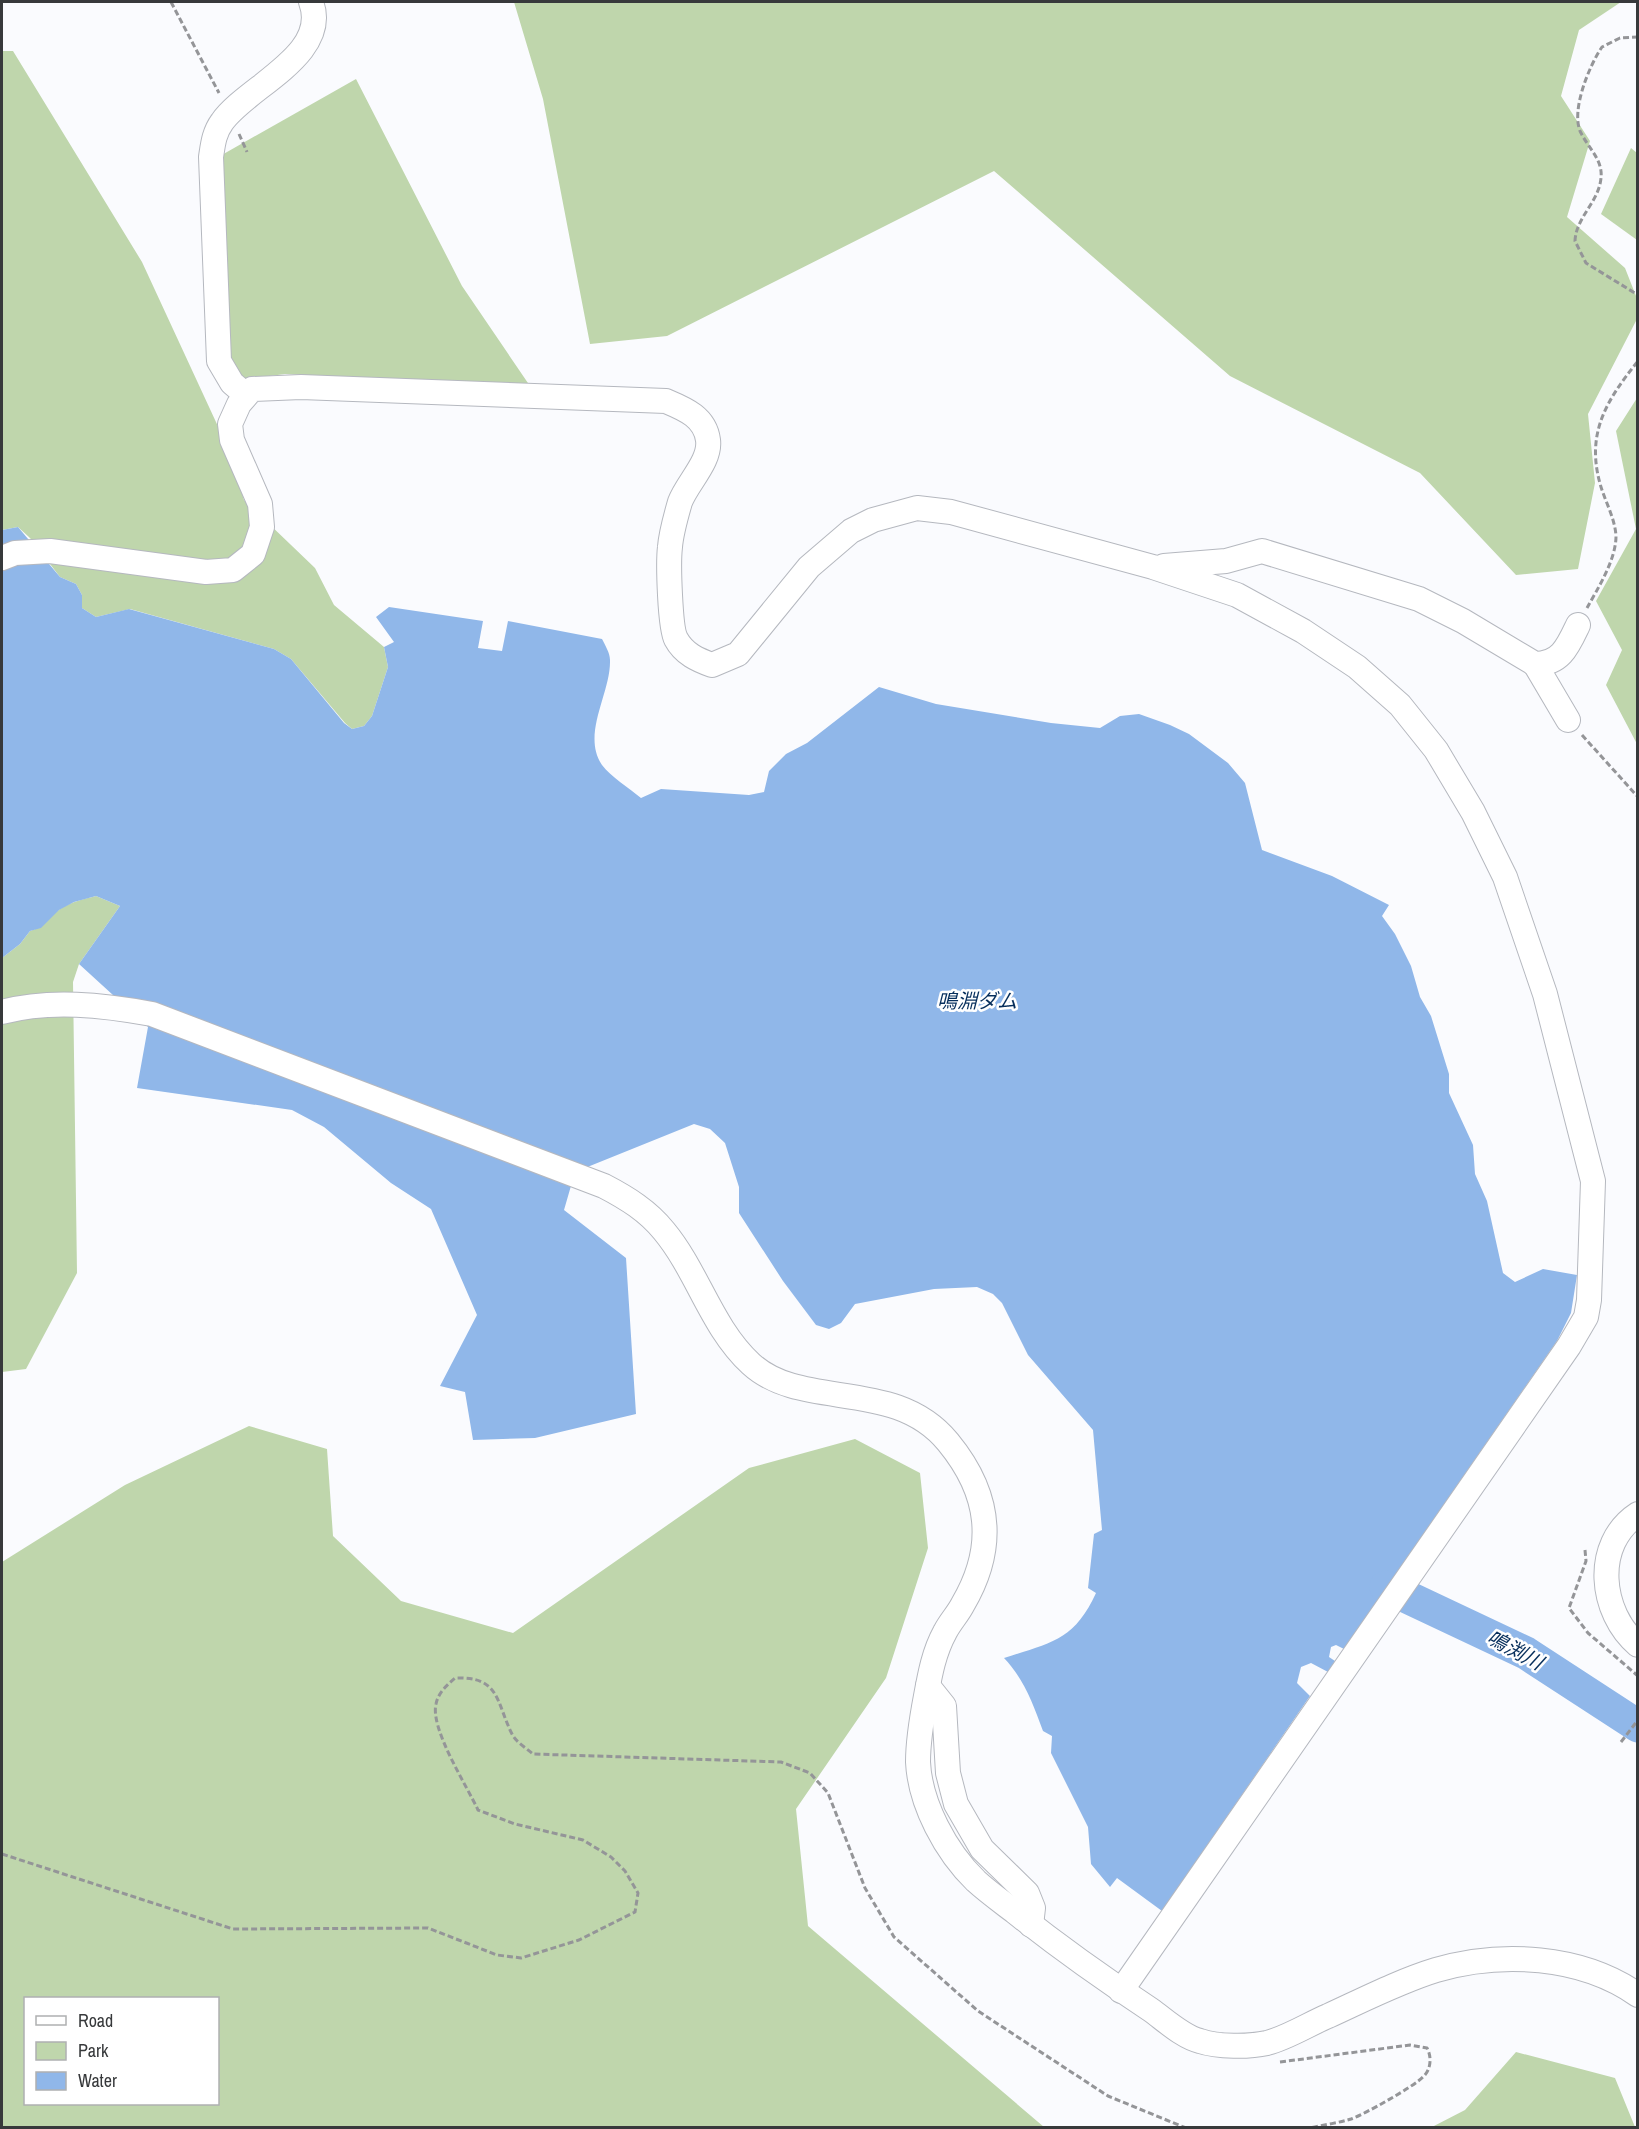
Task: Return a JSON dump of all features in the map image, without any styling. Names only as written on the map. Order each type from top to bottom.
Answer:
[{"type":"street","points":[[246,395],[232,383],[219,361],[211,157],[214,134],[224,119],[276,76],[301,50],[310,36],[314,21],[311,2]]},
{"type":"street","points":[[2,558],[15,553],[50,551],[206,572],[233,570],[253,554],[262,527],[260,504],[231,440],[230,424],[239,404],[252,389],[383,390],[666,401],[692,412],[704,427],[708,442],[704,457],[680,502],[670,547],[671,608],[675,638],[686,652],[712,665],[738,654],[809,567],[850,531],[873,520],[917,508],[951,512],[1153,567],[1237,595],[1303,631],[1357,667],[1400,705],[1436,750],[1473,812],[1505,877],[1545,994],[1593,1181],[1589,1300],[1581,1327],[1121,1990]]},
{"type":"street","points":[[1153,567],[1226,561],[1262,551],[1419,599],[1535,664],[1547,664],[1558,659],[1578,625]]},
{"type":"street","points":[[1535,664],[1568,720]]},
{"type":"street","points":[[2,1012],[27,1005],[72,1005],[152,1014],[560,1168],[631,1201],[665,1232],[687,1264],[729,1339],[750,1364],[771,1379],[825,1393],[863,1397],[902,1409],[923,1420],[944,1437],[978,1488],[984,1518],[985,1551],[972,1588],[944,1632],[932,1666],[918,1764],[929,1808],[948,1846],[974,1880],[1031,1925],[1121,1990],[1198,2041],[1232,2044],[1266,2043],[1434,1971],[1500,1959],[1555,1962],[1592,1971],[1638,1995]]},
{"type":"street","points":[[1638,1514],[1616,1536],[1607,1560],[1605,1584],[1612,1612],[1626,1636],[1638,1645]]},
{"type":"path","points":[[171,2],[223,102]]},
{"type":"path","points":[[1638,37],[1620,38],[1602,47],[1576,109],[1580,132],[1599,163],[1601,171],[1599,189],[1580,221],[1575,241],[1586,263],[1638,295]]},
{"type":"path","points":[[238,132],[247,152]]},
{"type":"path","points":[[1578,625],[1601,583],[1616,537],[1595,463],[1595,438],[1615,390],[1638,361]]},
{"type":"path","points":[[1568,720],[1638,796]]},
{"type":"path","points":[[2,1854],[233,1929],[428,1928],[497,1955],[521,1958],[579,1940],[635,1912],[638,1893],[625,1871],[611,1857],[583,1840],[514,1824],[478,1810],[438,1727],[435,1705],[441,1692],[455,1678],[473,1677],[495,1690],[513,1736],[533,1754],[781,1762],[810,1773],[828,1793],[865,1888],[894,1936],[988,2018],[1108,2096],[1186,2127]]},
{"type":"path","points":[[1621,1742],[1638,1720]]},
{"type":"path","points":[[1271,2063],[1410,2045],[1427,2048],[1431,2054],[1430,2066],[1424,2077],[1352,2118],[1310,2127]]},
{"type":"green space","points":[[514,2],[1621,2],[1579,30],[1561,96],[1590,141],[1567,217],[1625,268],[1638,301],[1637,319],[1588,414],[1595,483],[1578,569],[1516,575],[1420,473],[1230,376],[994,171],[667,336],[590,344],[543,99]]},
{"type":"green space","points":[[2,51],[13,51],[142,262],[228,448],[244,500],[315,568],[334,605],[384,647],[388,667],[372,716],[364,726],[352,729],[291,659],[274,649],[130,609],[96,617],[82,608],[82,595],[76,584],[60,577],[30,538],[18,527],[2,530]]},
{"type":"green space","points":[[356,79],[462,286],[530,386],[285,374],[239,380],[229,368],[220,156]]},
{"type":"green space","points":[[1631,148],[1637,153],[1637,240],[1601,214]]},
{"type":"green space","points":[[1637,398],[1637,744],[1606,685],[1622,650],[1596,601],[1636,529],[1616,431]]},
{"type":"green space","points":[[96,896],[120,906],[79,964],[73,982],[77,1273],[26,1369],[2,1372],[2,958],[20,944],[30,931],[60,909]]},
{"type":"green space","points":[[249,1426],[327,1449],[333,1536],[401,1601],[513,1633],[749,1468],[855,1439],[920,1473],[928,1548],[886,1678],[796,1809],[808,1926],[1044,2127],[2,2127],[2,1562],[125,1485]]},
{"type":"green space","points":[[1516,2052],[1615,2078],[1635,2127],[1432,2127],[1465,2110]]},
{"type":"water","name":"鳴淵ダム","points":[[18,527],[60,577],[76,584],[82,595],[82,608],[96,617],[129,609],[274,649],[291,659],[344,723],[352,729],[364,726],[372,716],[388,667],[384,647],[394,642],[376,617],[389,607],[483,621],[478,648],[502,651],[508,621],[602,639],[610,660],[596,727],[596,753],[602,765],[615,778],[641,798],[661,789],[749,795],[764,792],[769,771],[786,754],[807,743],[879,687],[936,704],[1051,723],[1100,728],[1120,716],[1139,714],[1189,734],[1228,763],[1245,783],[1262,850],[1332,876],[1389,905],[1382,916],[1395,934],[1411,966],[1420,997],[1431,1016],[1449,1074],[1449,1093],[1473,1145],[1475,1174],[1487,1201],[1503,1273],[1515,1282],[1543,1269],[1577,1275],[1571,1313],[1557,1341],[1344,1649],[1336,1645],[1331,1647],[1329,1657],[1335,1661],[1328,1672],[1311,1663],[1301,1667],[1297,1683],[1310,1696],[1162,1911],[1117,1878],[1110,1887],[1091,1864],[1088,1827],[1051,1753],[1052,1736],[1043,1731],[1022,1683],[1004,1658],[1059,1638],[1079,1621],[1096,1593],[1088,1588],[1094,1534],[1102,1530],[1093,1430],[1028,1355],[1002,1303],[993,1294],[977,1287],[934,1289],[855,1304],[841,1323],[829,1329],[816,1325],[783,1281],[739,1213],[739,1187],[725,1143],[710,1129],[694,1124],[575,1172],[564,1210],[626,1258],[636,1414],[535,1438],[473,1440],[465,1392],[440,1386],[477,1315],[431,1209],[391,1183],[324,1127],[292,1110],[137,1088],[148,1027],[79,964],[120,906],[96,896],[74,902],[59,910],[41,928],[30,931],[20,944],[2,958],[2,530]]},
{"type":"waterway","name":"鳴渕川","points":[[1386,1587],[1526,1653],[1638,1726]]}]
